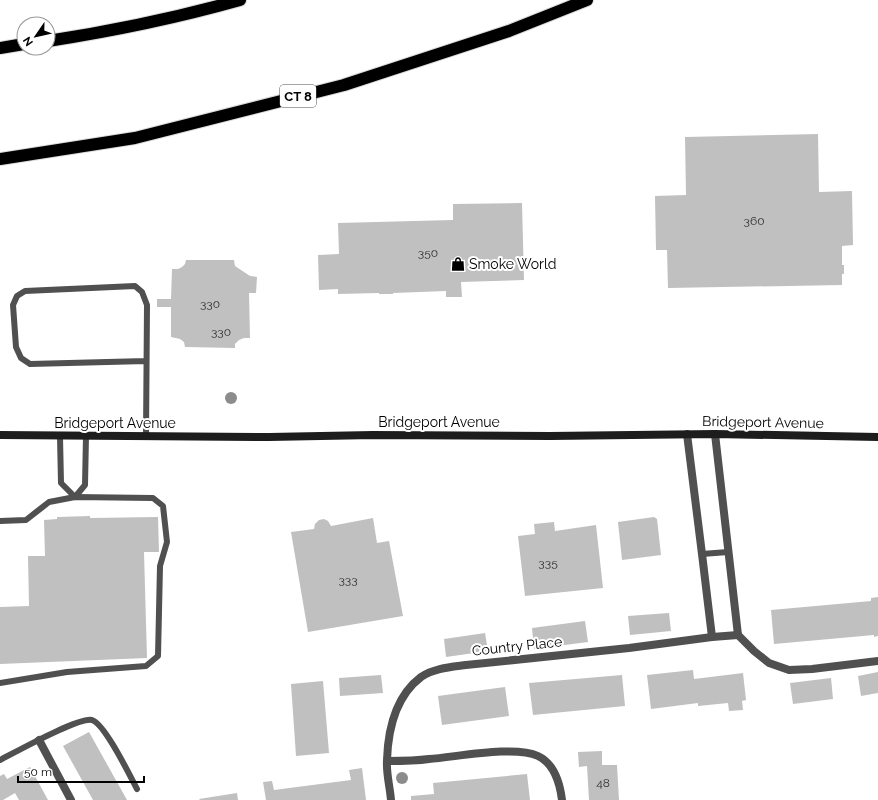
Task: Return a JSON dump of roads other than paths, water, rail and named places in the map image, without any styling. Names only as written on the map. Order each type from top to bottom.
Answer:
[{"type":"highway","points":[[56,40],[101,33],[186,15],[240,0]]},
{"type":"highway","name":"CT 8","points":[[0,160],[135,138],[344,84],[509,31],[587,0]]},
{"type":"highway","points":[[0,48],[16,45]]},
{"type":"main road","name":"Bridgeport Avenue","points":[[0,436],[269,437],[373,435],[550,436],[715,434],[878,437]]},
{"type":"street","points":[[687,434],[712,637]]},
{"type":"street","points":[[715,434],[738,635],[768,663],[789,670],[812,669],[878,661]]},
{"type":"street","name":"Country Place","points":[[391,800],[387,761],[393,718],[409,689],[422,677],[440,669],[466,665],[738,635]]},
{"type":"street","points":[[39,740],[71,800]]},
{"type":"street","points":[[387,761],[429,760],[501,752],[526,753],[539,756],[549,763],[558,781],[562,800]]},
{"type":"lane","points":[[146,361],[30,364],[21,358],[16,347],[13,306],[17,296],[25,291],[135,286],[142,292],[147,305],[146,436]]},
{"type":"lane","points":[[74,497],[85,485],[86,436]]},
{"type":"lane","points":[[60,437],[61,483],[74,497]]},
{"type":"lane","points":[[0,521],[26,520],[49,502],[74,497],[153,498],[163,506],[167,542],[160,566],[158,656],[146,666],[67,672],[0,683]]},
{"type":"lane","points":[[702,554],[728,552]]},
{"type":"lane","points":[[0,760],[66,726],[80,721],[92,720],[101,726],[109,737],[137,789]]},
{"type":"place","name":"Smoke World","points":[[458,264]]}]
